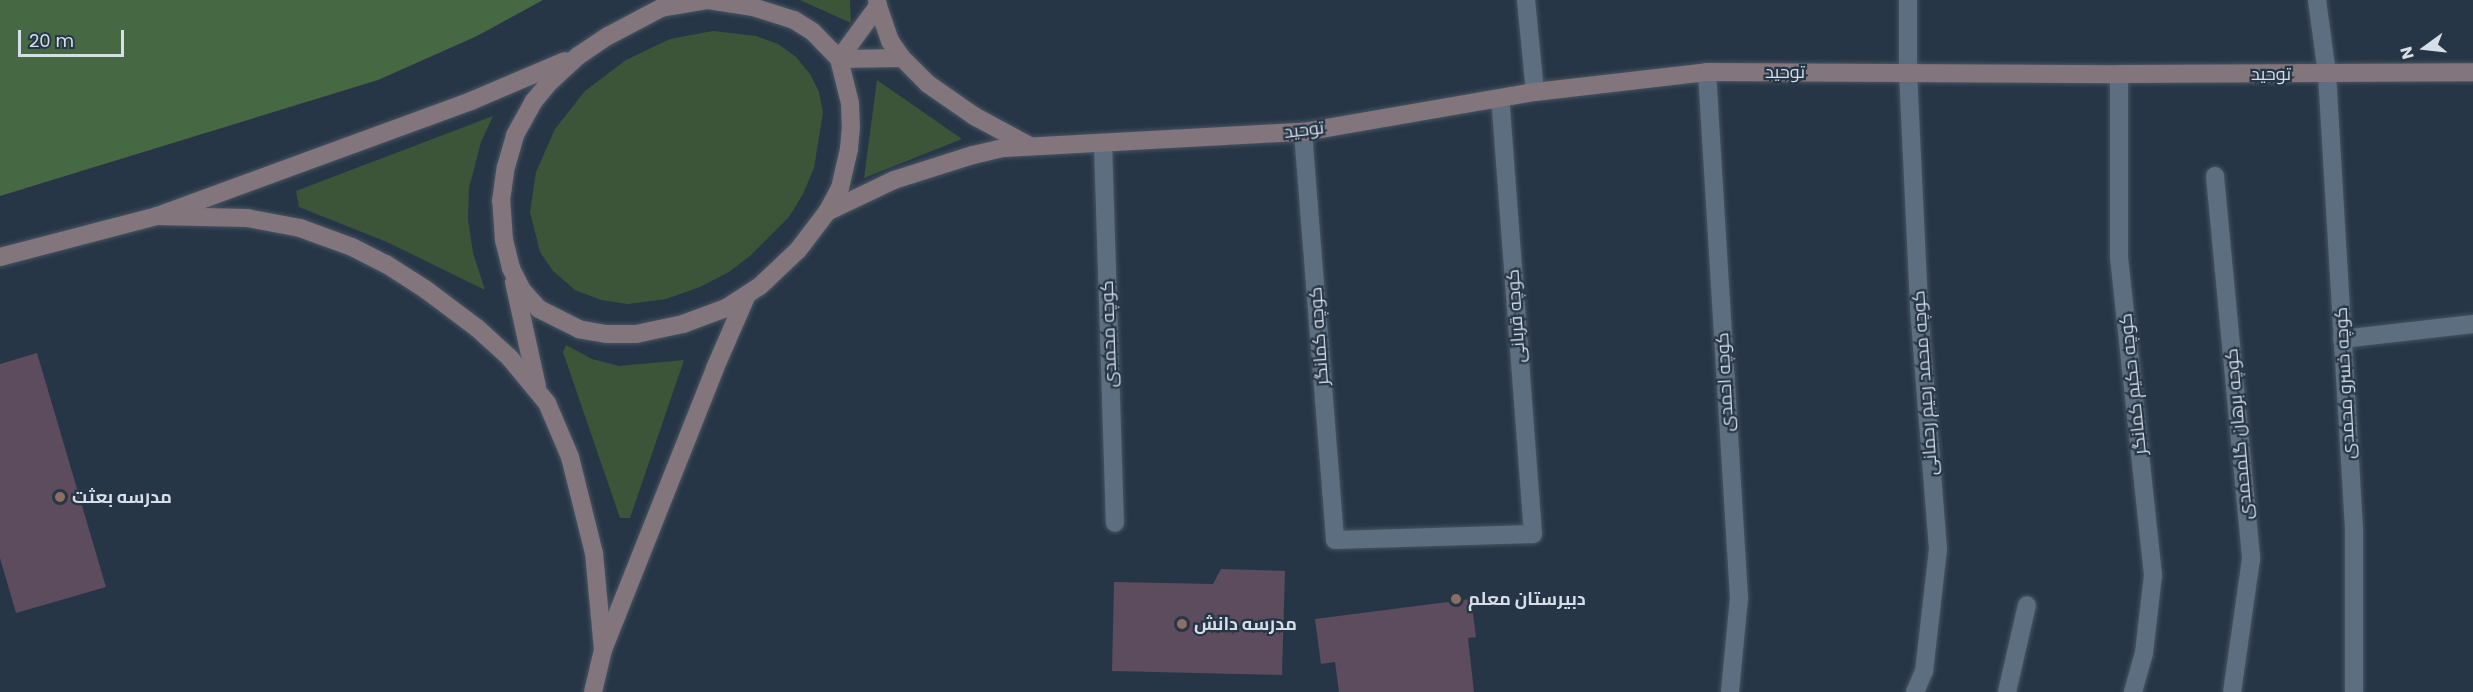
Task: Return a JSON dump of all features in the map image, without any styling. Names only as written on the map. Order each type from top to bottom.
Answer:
[{"type":"main road","points":[[511,268],[522,290],[539,309],[579,329],[606,334],[636,334],[683,324],[705,318],[746,297],[798,250],[827,212],[840,188],[846,168],[851,126],[850,103],[839,59],[813,32],[794,20],[753,7],[708,0],[665,4],[578,56],[550,82],[533,102],[515,135],[506,167],[501,201],[504,240],[537,389]]},
{"type":"main road","points":[[878,3],[890,41],[902,58],[928,84],[965,110],[1028,146]]},
{"type":"main road","points":[[839,59],[878,3]]},
{"type":"main road","points":[[0,258],[157,216],[460,105],[578,56]]},
{"type":"main road","points":[[839,59],[902,58]]},
{"type":"main road","name":"توحید","points":[[827,212],[870,190],[921,171],[973,155],[1028,146],[1103,144],[1303,132],[1535,92],[1707,72],[2327,74],[2473,72]]},
{"type":"main road","points":[[157,216],[247,218],[300,228],[352,247],[386,264],[425,289],[477,328],[537,389],[560,427],[581,493],[594,553],[603,650]]},
{"type":"main road","points":[[593,692],[603,650],[715,368],[746,297]]},
{"type":"street","points":[[1526,0],[1535,92]]},
{"type":"street","name":"کوچه محمد رحیم رحمانی","points":[[1908,0],[1908,72],[1919,308],[1938,549],[1924,671],[1915,692]]},
{"type":"street","name":"کوچه خسرو محمدی","points":[[2317,0],[2327,74],[2354,526],[2354,692]]},
{"type":"street","name":"کوچه احمدی","points":[[1707,72],[1739,598],[1730,692]]},
{"type":"street","name":"کوچه حکیم کمانگر","points":[[2119,74],[2119,256],[2153,575],[2144,653],[2133,692]]},
{"type":"street","name":"کوچه قربانی","points":[[1335,540],[1533,534],[1500,99]]},
{"type":"street","name":"کوچه کمانگر","points":[[1303,132],[1335,540]]},
{"type":"street","name":"کوچه محمدی","points":[[1103,144],[1116,523]]},
{"type":"street","name":"کوچه برهان گلمحمدی","points":[[2215,176],[2251,559],[2232,692]]},
{"type":"street","points":[[2342,339],[2473,324]]},
{"type":"street","points":[[2007,692],[2026,605]]},
{"type":"green space","points":[[0,0],[543,0],[477,36],[378,80],[0,196]]},
{"type":"green space","points":[[800,0],[850,0],[851,23]]},
{"type":"green space","points":[[713,31],[756,36],[778,44],[796,57],[810,74],[819,92],[823,112],[814,168],[803,194],[789,217],[751,255],[729,272],[700,287],[666,299],[628,304],[601,300],[575,290],[553,271],[540,252],[530,212],[536,172],[555,129],[585,91],[626,60],[670,39]]},
{"type":"green space","points":[[877,80],[962,139],[864,178]]},
{"type":"green space","points":[[493,116],[481,142],[469,188],[468,219],[473,253],[485,290],[387,242],[299,207],[296,191]]},
{"type":"green space","points":[[566,345],[592,359],[619,366],[684,360],[630,518],[620,518],[563,352]]},
{"type":"building","points":[[37,353],[106,587],[16,613],[0,558],[0,364]]},
{"type":"building","points":[[1221,569],[1285,571],[1282,675],[1112,671],[1114,582],[1213,584]]},
{"type":"building","points":[[1471,599],[1476,637],[1468,638],[1474,692],[1339,692],[1335,662],[1321,664],[1315,619]]},
{"type":"place","name":"مدرسه بعثت","points":[[60,497]]},
{"type":"place","name":"دبیرستان معلم","points":[[1456,599]]},
{"type":"place","name":"مدرسه دانش","points":[[1182,624]]}]
